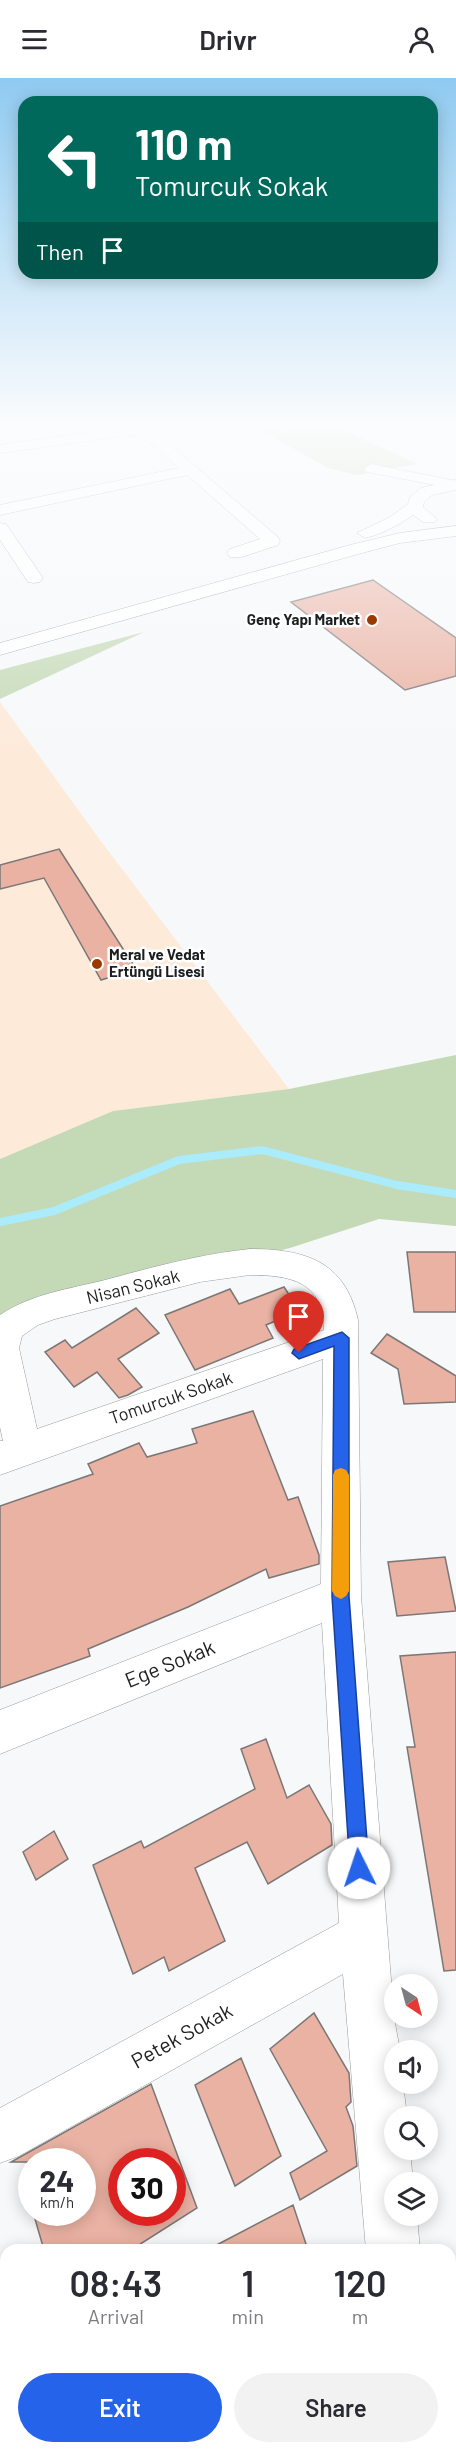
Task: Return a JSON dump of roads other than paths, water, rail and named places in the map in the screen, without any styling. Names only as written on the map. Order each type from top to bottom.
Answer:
[{"type":"main road","points":[[5,536],[34,579]]},
{"type":"main road","points":[[236,553],[272,541],[266,536]]},
{"type":"main road","points":[[0,637],[357,536]]},
{"type":"main road","points":[[0,649],[356,549],[415,536]]},
{"type":"main road","name":"Nisan Sokak","points":[[11,1454],[3,1341],[12,1323],[35,1311],[209,1269],[256,1262],[283,1262],[307,1270],[327,1284],[339,1306],[342,1338],[340,1596],[364,1936],[392,2244]]},
{"type":"main road","name":"Tomurcuk Sokak","points":[[11,1454],[342,1338]]},
{"type":"main road","name":"Ege Sokak","points":[[0,1732],[340,1596]]},
{"type":"main road","name":"Petek Sokak","points":[[0,2137],[364,1936]]},
{"type":"waterway","points":[[0,1222],[54,1211],[179,1160],[262,1150],[397,1185],[456,1194]]},
{"type":"place","name":"Genç Yapı Market","points":[[372,620]]},
{"type":"place","name":"Meral ve Vedat Ertüngü Lisesi","points":[[97,964]]}]
